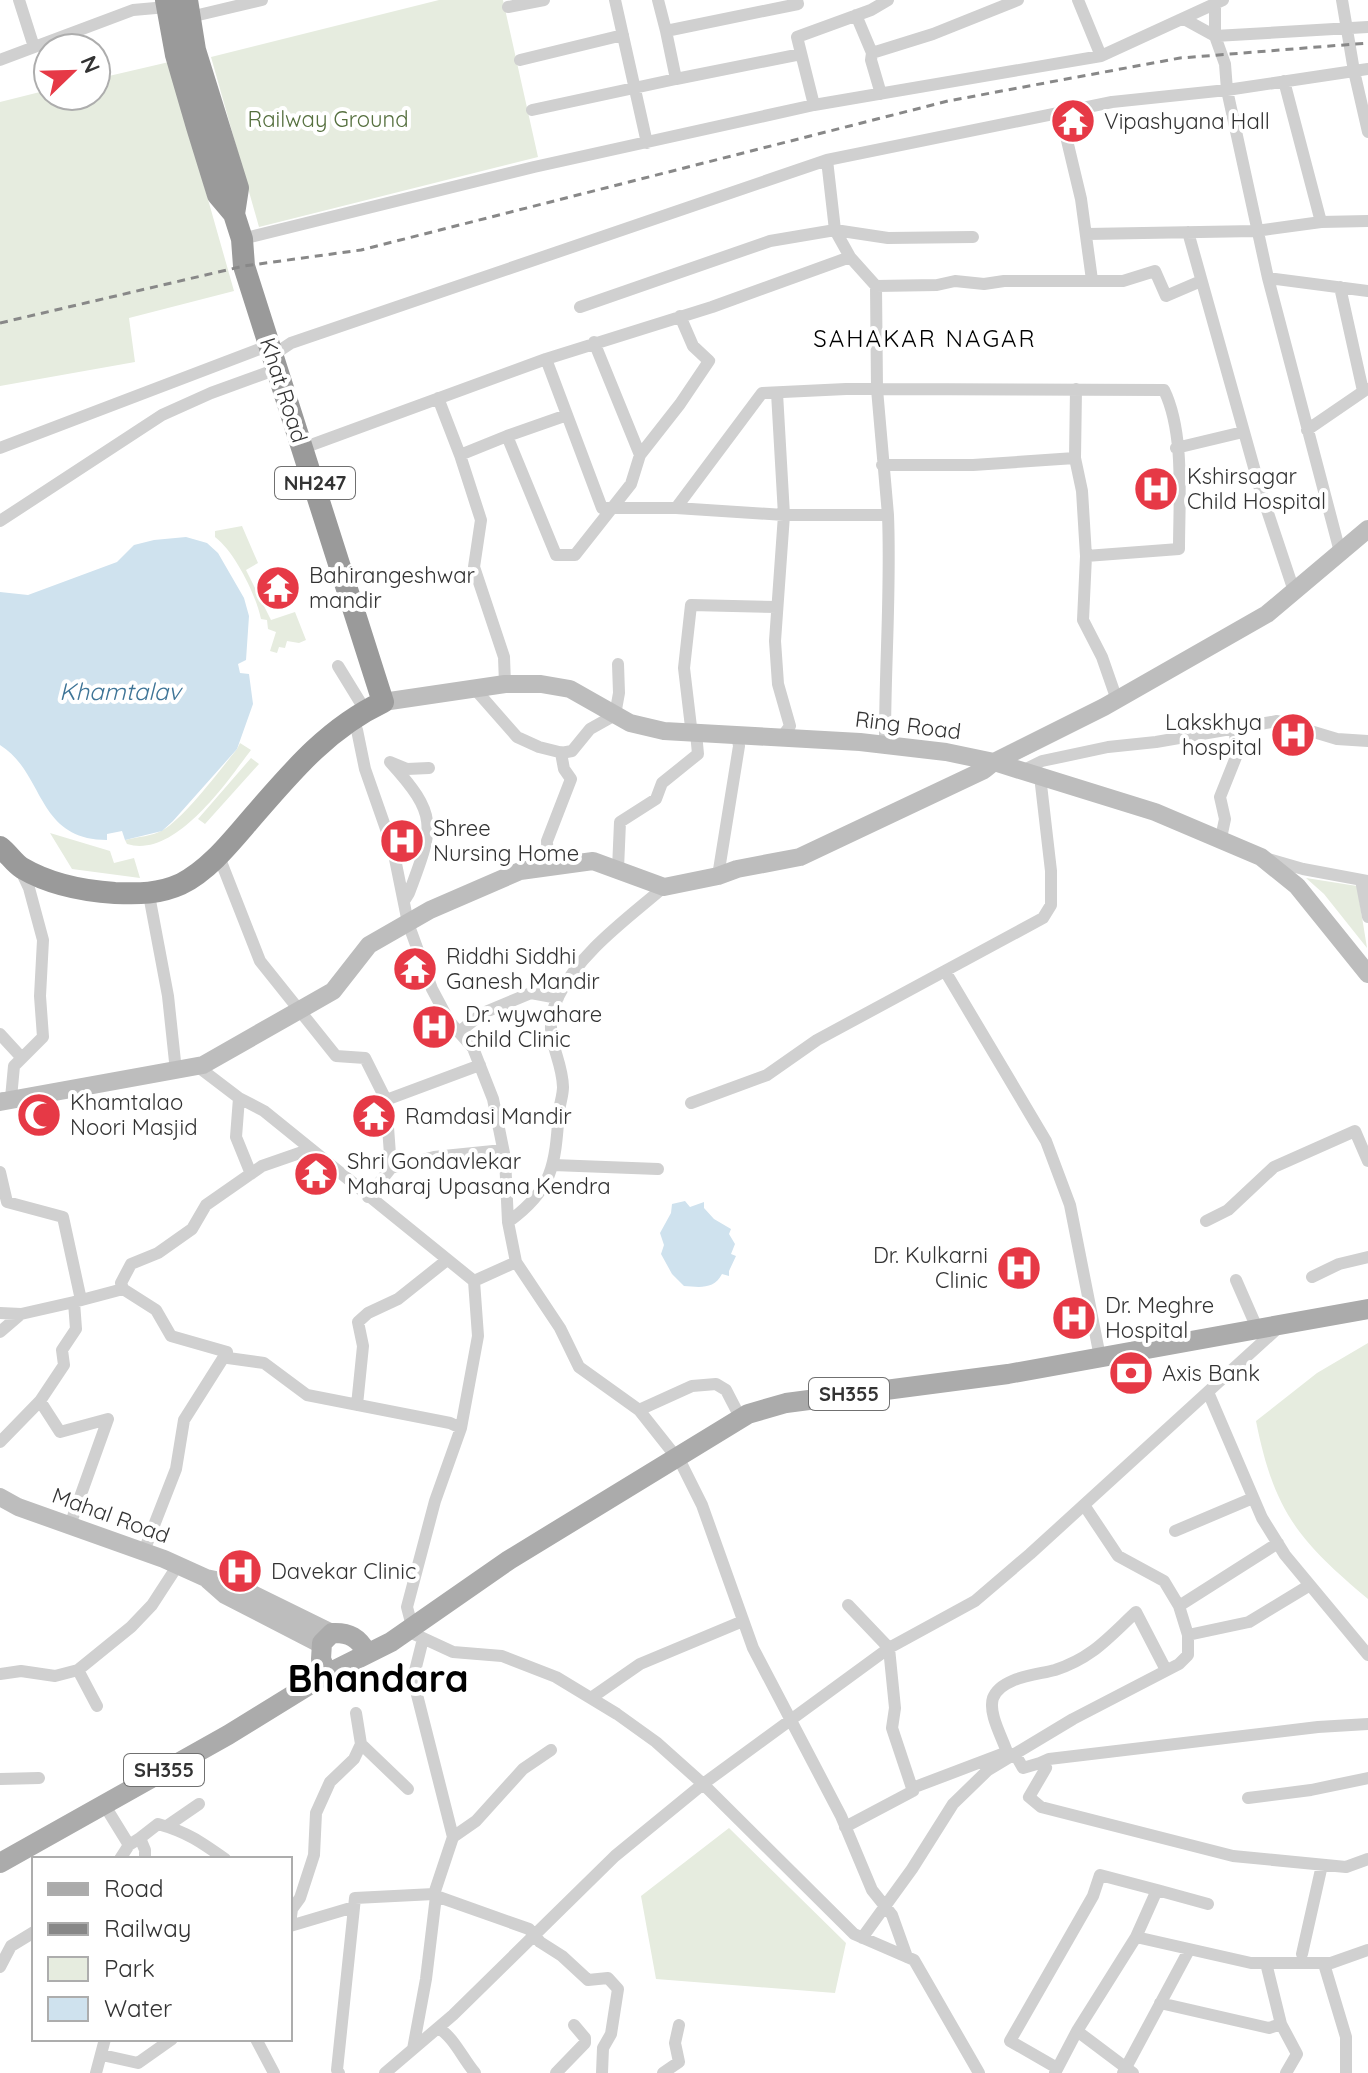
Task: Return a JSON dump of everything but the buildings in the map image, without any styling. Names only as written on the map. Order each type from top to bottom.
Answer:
[{"type":"highway","name":"Khat Road","points":[[177,6],[176,55],[218,195],[234,214],[242,239],[244,266],[303,448],[365,711]]},
{"type":"highway","points":[[0,847],[10,855],[9,867],[59,884],[107,893],[149,895],[179,884],[200,872],[218,854],[314,748],[365,711]]},
{"type":"main road","name":"SH355","points":[[0,1863],[228,1735],[327,1674],[367,1653],[417,1633],[509,1560],[741,1419],[786,1403],[1008,1374],[1368,1309]]},
{"type":"main road","points":[[327,1674],[321,1659],[327,1639],[343,1632],[360,1641],[367,1653]]},
{"type":"street","points":[[19,0],[32,41]]},
{"type":"street","points":[[74,32],[133,10],[262,0]]},
{"type":"street","points":[[508,7],[544,0]]},
{"type":"street","points":[[615,0],[647,143]]},
{"type":"street","points":[[658,0],[676,79]]},
{"type":"street","points":[[666,31],[798,4],[797,0]]},
{"type":"street","points":[[814,105],[797,37],[856,15],[869,5],[888,0]]},
{"type":"street","points":[[872,53],[933,34],[1018,0]]},
{"type":"street","points":[[1078,0],[1101,56]]},
{"type":"street","points":[[1342,0],[1368,132]]},
{"type":"street","points":[[242,239],[534,167],[814,105],[1101,56],[1219,2]]},
{"type":"street","points":[[1219,2],[1215,36],[1225,64],[1227,90],[1256,231],[1340,552]]},
{"type":"street","points":[[856,15],[872,53],[871,60],[881,94]]},
{"type":"street","points":[[1184,19],[1215,36],[1368,27]]},
{"type":"street","points":[[520,60],[623,35]]},
{"type":"street","points":[[0,60],[32,48]]},
{"type":"street","points":[[532,110],[801,54]]},
{"type":"street","points":[[0,521],[162,415],[211,393],[291,343],[827,160],[1125,100],[1227,90],[1368,69]]},
{"type":"street","points":[[1284,81],[1321,222]]},
{"type":"street","points":[[1060,111],[1087,234],[1092,280]]},
{"type":"street","points":[[827,160],[835,230],[850,257],[876,286],[877,389],[888,515],[890,581],[885,739],[882,744]]},
{"type":"street","points":[[1087,234],[1256,231],[1321,222],[1368,221]]},
{"type":"street","points":[[580,307],[770,241],[835,230],[888,238],[973,237]]},
{"type":"street","points":[[1188,232],[1232,381],[1243,432],[1294,591]]},
{"type":"street","points":[[303,448],[594,342],[680,316],[850,257]]},
{"type":"street","points":[[876,286],[937,285],[955,281],[984,284],[1004,281],[1123,281],[1155,271],[1166,296],[1201,281]]},
{"type":"street","points":[[1268,278],[1368,291]]},
{"type":"street","points":[[1307,430],[1365,389],[1340,287]]},
{"type":"street","points":[[507,436],[556,555],[575,555],[631,484],[640,455],[709,361],[693,346],[680,316]]},
{"type":"street","points":[[594,342],[640,455]]},
{"type":"street","points":[[0,448],[273,356]]},
{"type":"street","points":[[546,359],[602,508],[676,508],[784,515],[888,515]]},
{"type":"street","points":[[676,508],[762,393],[877,389],[1164,390],[1172,406],[1176,448],[1179,549],[1086,556]]},
{"type":"street","points":[[1076,389],[1075,458],[1082,491],[1086,556],[1083,620],[1102,657],[1117,700]]},
{"type":"street","points":[[777,393],[784,515],[775,641],[778,684],[790,726],[781,738]]},
{"type":"street","points":[[438,398],[481,520],[474,567],[504,657],[505,684]]},
{"type":"street","points":[[460,455],[567,415]]},
{"type":"street","points":[[1176,448],[1243,432]]},
{"type":"street","points":[[882,465],[973,465],[1075,458]]},
{"type":"street","points":[[508,1222],[526,1209],[547,1184],[557,1152],[563,1086],[550,1033],[558,998],[607,936],[664,887],[800,857],[984,770],[994,762],[1117,700],[1267,614],[1368,529]]},
{"type":"street","points":[[618,869],[620,822],[656,799],[662,783],[698,754],[696,733],[691,727],[684,668],[691,605],[777,607]]},
{"type":"street","points":[[474,688],[517,737],[563,753],[572,751],[590,729],[615,715],[619,693],[618,664]]},
{"type":"street","points":[[338,666],[365,711],[357,730],[363,763],[393,849],[408,923],[432,989],[449,1021],[473,1048],[493,1099],[503,1150],[508,1222],[516,1262],[560,1328],[579,1367],[639,1410],[677,1458],[702,1505],[753,1648],[845,1827],[872,1890],[892,1915],[907,1957]]},
{"type":"street","name":"Ring Road","points":[[365,711],[474,688],[541,684],[570,689],[630,723],[664,731],[882,744],[994,762],[1155,812],[1261,857],[1297,886],[1368,974]]},
{"type":"street","points":[[691,1103],[767,1075],[817,1040],[1043,918],[1051,905],[1051,871],[1031,773],[1042,761],[1108,747],[1277,721],[1337,739],[1368,741]]},
{"type":"street","points":[[1221,838],[1225,819],[1220,797],[1236,757],[1235,728]]},
{"type":"street","points":[[718,876],[739,746],[737,735]]},
{"type":"street","points":[[548,867],[547,841],[571,779],[564,769],[563,753]]},
{"type":"street","points":[[363,763],[390,762],[407,769],[429,768]]},
{"type":"street","points":[[390,762],[417,792],[426,815],[429,836],[404,901]]},
{"type":"street","points":[[218,854],[260,961],[336,1056],[365,1058],[386,1100],[391,1168]]},
{"type":"street","points":[[1261,857],[1365,881],[1368,917]]},
{"type":"street","points":[[9,867],[29,888],[43,940],[40,996],[43,1037],[14,1066],[4,1099],[203,1065],[333,991],[369,945],[430,910],[520,871],[593,861],[664,887]]},
{"type":"street","points":[[149,895],[168,996],[176,1071]]},
{"type":"street","points":[[945,971],[1046,1141],[1070,1205],[1100,1357]]},
{"type":"street","points":[[459,1032],[483,1013],[531,993],[558,998]]},
{"type":"street","points":[[0,1034],[22,1058]]},
{"type":"street","points":[[386,1100],[480,1065]]},
{"type":"street","points":[[197,1066],[239,1098],[264,1111],[474,1281],[478,1336],[461,1428],[435,1501],[407,1607],[417,1633],[413,1679],[453,1837],[435,1895],[426,1979],[413,2049]]},
{"type":"street","points":[[239,1098],[236,1137],[251,1174]]},
{"type":"street","points":[[1206,1221],[1228,1210],[1274,1167],[1355,1131],[1368,1161]]},
{"type":"street","points":[[227,1352],[171,1336],[156,1310],[123,1289],[121,1283],[131,1264],[158,1253],[192,1229],[206,1205],[262,1166],[311,1149]]},
{"type":"street","points":[[368,1197],[391,1168],[434,1157],[503,1150]]},
{"type":"street","points":[[553,1165],[658,1169]]},
{"type":"street","points":[[0,1172],[7,1202],[63,1217],[78,1301],[76,1329],[62,1350],[64,1365],[40,1401],[0,1442]]},
{"type":"street","points":[[1312,1277],[1339,1264],[1368,1257]]},
{"type":"street","points":[[357,1405],[363,1346],[358,1322],[368,1313],[398,1299],[447,1260]]},
{"type":"street","points":[[474,1281],[516,1262]]},
{"type":"street","points":[[1236,1280],[1257,1328]]},
{"type":"street","points":[[0,1313],[21,1314],[123,1289]]},
{"type":"street","points":[[0,1332],[21,1314]]},
{"type":"street","points":[[385,2073],[438,2028],[615,1856],[703,1784],[889,1648],[975,1601],[1284,1323]]},
{"type":"street","points":[[227,1352],[228,1358],[264,1363],[307,1395],[450,1423],[461,1428]]},
{"type":"street","points":[[144,1551],[176,1469],[184,1420],[227,1352]]},
{"type":"street","points":[[639,1410],[692,1386],[716,1384],[726,1390],[741,1419]]},
{"type":"street","points":[[1208,1392],[1253,1498],[1278,1543],[1368,1655]]},
{"type":"street","points":[[40,1401],[60,1432],[108,1419],[70,1525]]},
{"type":"street","name":"Mahal Road","points":[[0,1497],[18,1507],[178,1565],[206,1578],[225,1595],[327,1639]]},
{"type":"street","points":[[1175,1531],[1253,1498]]},
{"type":"street","points":[[862,1938],[886,1907],[953,1804],[988,1770],[1011,1753],[1166,1670],[1188,1655],[1188,1635],[1179,1606],[1164,1581],[1118,1556],[1084,1505]]},
{"type":"street","points":[[1179,1606],[1278,1543]]},
{"type":"street","points":[[0,1674],[21,1671],[55,1676],[78,1670],[131,1627],[152,1605],[178,1565]]},
{"type":"street","points":[[1188,1635],[1249,1622],[1310,1585]]},
{"type":"street","points":[[848,1605],[889,1648],[895,1708],[892,1728],[913,1791]]},
{"type":"street","points":[[1166,1670],[1136,1612],[1088,1657],[1019,1679],[1000,1689],[994,1697],[992,1709],[1011,1753],[1023,1768],[1049,1759],[1110,1751],[1368,1724]]},
{"type":"street","points":[[591,1698],[640,1664],[743,1621]]},
{"type":"street","points":[[417,1633],[453,1652],[502,1656],[556,1677],[656,1742],[703,1784],[854,1934],[914,1960],[979,2073]]},
{"type":"street","points":[[78,1670],[97,1706]]},
{"type":"street","points":[[293,1901],[314,1855],[319,1803],[330,1782],[354,1759],[361,1744],[356,1713]]},
{"type":"street","points":[[361,1744],[408,1789]]},
{"type":"street","points":[[453,1837],[476,1821],[523,1769],[551,1750]]},
{"type":"street","points":[[845,1827],[913,1791],[915,1787],[1011,1753]]},
{"type":"street","points":[[1040,1763],[1046,1768],[1029,1797],[1041,1807],[1233,1856],[1346,1867],[1368,1859]]},
{"type":"street","points":[[0,1779],[39,1778]]},
{"type":"street","points":[[1248,1798],[1311,1790],[1368,1778]]},
{"type":"street","points":[[167,1826],[199,1804]]},
{"type":"street","points":[[105,1806],[145,1850],[145,1857]]},
{"type":"street","points":[[122,1857],[158,1824],[200,1839],[222,1857]]},
{"type":"street","points":[[1302,1954],[1322,1865]]},
{"type":"street","points":[[1157,1890],[1136,1937],[1056,2070],[1010,2041],[1093,1896],[1100,1875],[1157,1890],[1208,1904]]},
{"type":"street","points":[[339,2073],[340,2034],[355,1898],[435,1895],[529,1929],[588,1980],[608,1978],[618,1989],[611,2034],[603,2048],[601,2072]]},
{"type":"street","points":[[292,1924],[354,1907]]},
{"type":"street","points":[[0,1967],[11,1946],[32,1933]]},
{"type":"street","points":[[1136,1937],[1251,1963],[1324,1964],[1368,1950]]},
{"type":"street","points":[[16,1943],[27,1944],[32,1948]]},
{"type":"street","points":[[1077,2031],[1127,2071],[1189,1950]]},
{"type":"street","points":[[1266,1963],[1281,2024],[1297,2054],[1286,2073]]},
{"type":"street","points":[[1324,1964],[1346,2037],[1346,2073]]},
{"type":"street","points":[[1160,2003],[1269,2028],[1281,2024]]},
{"type":"street","points":[[556,2073],[585,2043],[585,2038],[574,2025]]},
{"type":"street","points":[[663,2073],[679,2062],[675,2043],[679,2025]]},
{"type":"street","points":[[438,2028],[447,2033],[475,2073]]},
{"type":"street","points":[[96,2073],[105,2041]]},
{"type":"street","points":[[102,2055],[138,2063],[169,2041]]},
{"type":"street","points":[[257,2041],[274,2073]]},
{"type":"green space","name":"Railway Ground","points":[[439,0],[503,0],[538,157],[259,227],[211,57]]},
{"type":"green space","points":[[169,62],[234,291],[129,318],[135,362],[0,386],[0,102],[32,94],[32,112],[112,112],[112,75]]},
{"type":"green space","points":[[242,526],[258,563],[246,570],[271,620],[295,612],[306,640],[299,643],[287,641],[285,648],[279,647],[277,653],[270,651],[276,632],[268,629],[267,620],[261,619],[244,575],[215,537],[215,531]]},
{"type":"green space","points":[[240,743],[251,750],[198,815],[163,840],[145,846],[127,844],[125,840],[155,834],[181,816]]},
{"type":"green space","points":[[251,758],[259,764],[205,824],[198,819]]},
{"type":"green space","points":[[50,833],[110,851],[114,863],[134,858],[140,878],[72,869]]},
{"type":"green space","points":[[1306,878],[1357,886],[1367,948],[1324,894]]},
{"type":"green space","points":[[1368,1343],[1368,1599],[1324,1560],[1293,1522],[1271,1479],[1256,1421],[1317,1373]]},
{"type":"green space","points":[[729,1828],[846,1943],[835,1993],[656,1979],[641,1896]]},
{"type":"water","name":"Khamtalav","points":[[186,537],[207,543],[218,553],[244,598],[249,616],[246,660],[238,664],[240,673],[249,674],[253,704],[237,749],[162,831],[125,840],[122,831],[107,834],[107,840],[84,837],[67,829],[54,817],[15,757],[0,745],[0,592],[28,595],[117,562],[134,545]]},
{"type":"water","points":[[685,1201],[690,1207],[704,1202],[704,1208],[714,1219],[731,1229],[729,1234],[735,1244],[731,1254],[736,1256],[729,1276],[722,1274],[710,1285],[684,1286],[672,1274],[661,1254],[664,1245],[660,1233],[671,1213],[672,1204]]},
{"type":"railway","points":[[0,323],[244,266],[361,250],[948,101],[1180,58],[1368,43]]},
{"type":"place","name":"Vipashyana Hall","points":[[1073,121]]},
{"type":"place","name":"Kshirsagar Child Hospital","points":[[1156,489]]},
{"type":"place","name":"Bahirangeshwar mandir","points":[[278,588]]},
{"type":"place","name":"Lakskhya hospital","points":[[1293,735]]},
{"type":"place","name":"Shree Nursing Home","points":[[402,841]]},
{"type":"place","name":"Riddhi Siddhi Ganesh Mandir","points":[[415,969]]},
{"type":"place","name":"Dr. wywahare child Clinic","points":[[434,1027]]},
{"type":"place","name":"Khamtalao Noori Masjid","points":[[39,1115]]},
{"type":"place","name":"Ramdasi Mandir","points":[[374,1116]]},
{"type":"place","name":"Shri Gondavlekar Maharaj Upasana Kendra","points":[[316,1174]]},
{"type":"place","name":"Dr. Kulkarni Clinic","points":[[1019,1268]]},
{"type":"place","name":"Dr. Meghre Hospital","points":[[1074,1318]]},
{"type":"place","name":"Axis Bank","points":[[1131,1373]]},
{"type":"place","name":"Davekar Clinic","points":[[240,1571]]},
{"type":"district","name":"SAHAKAR NAGAR","points":[[925,339]]},
{"type":"district","name":"Bhandara","points":[[378,1679]]}]
